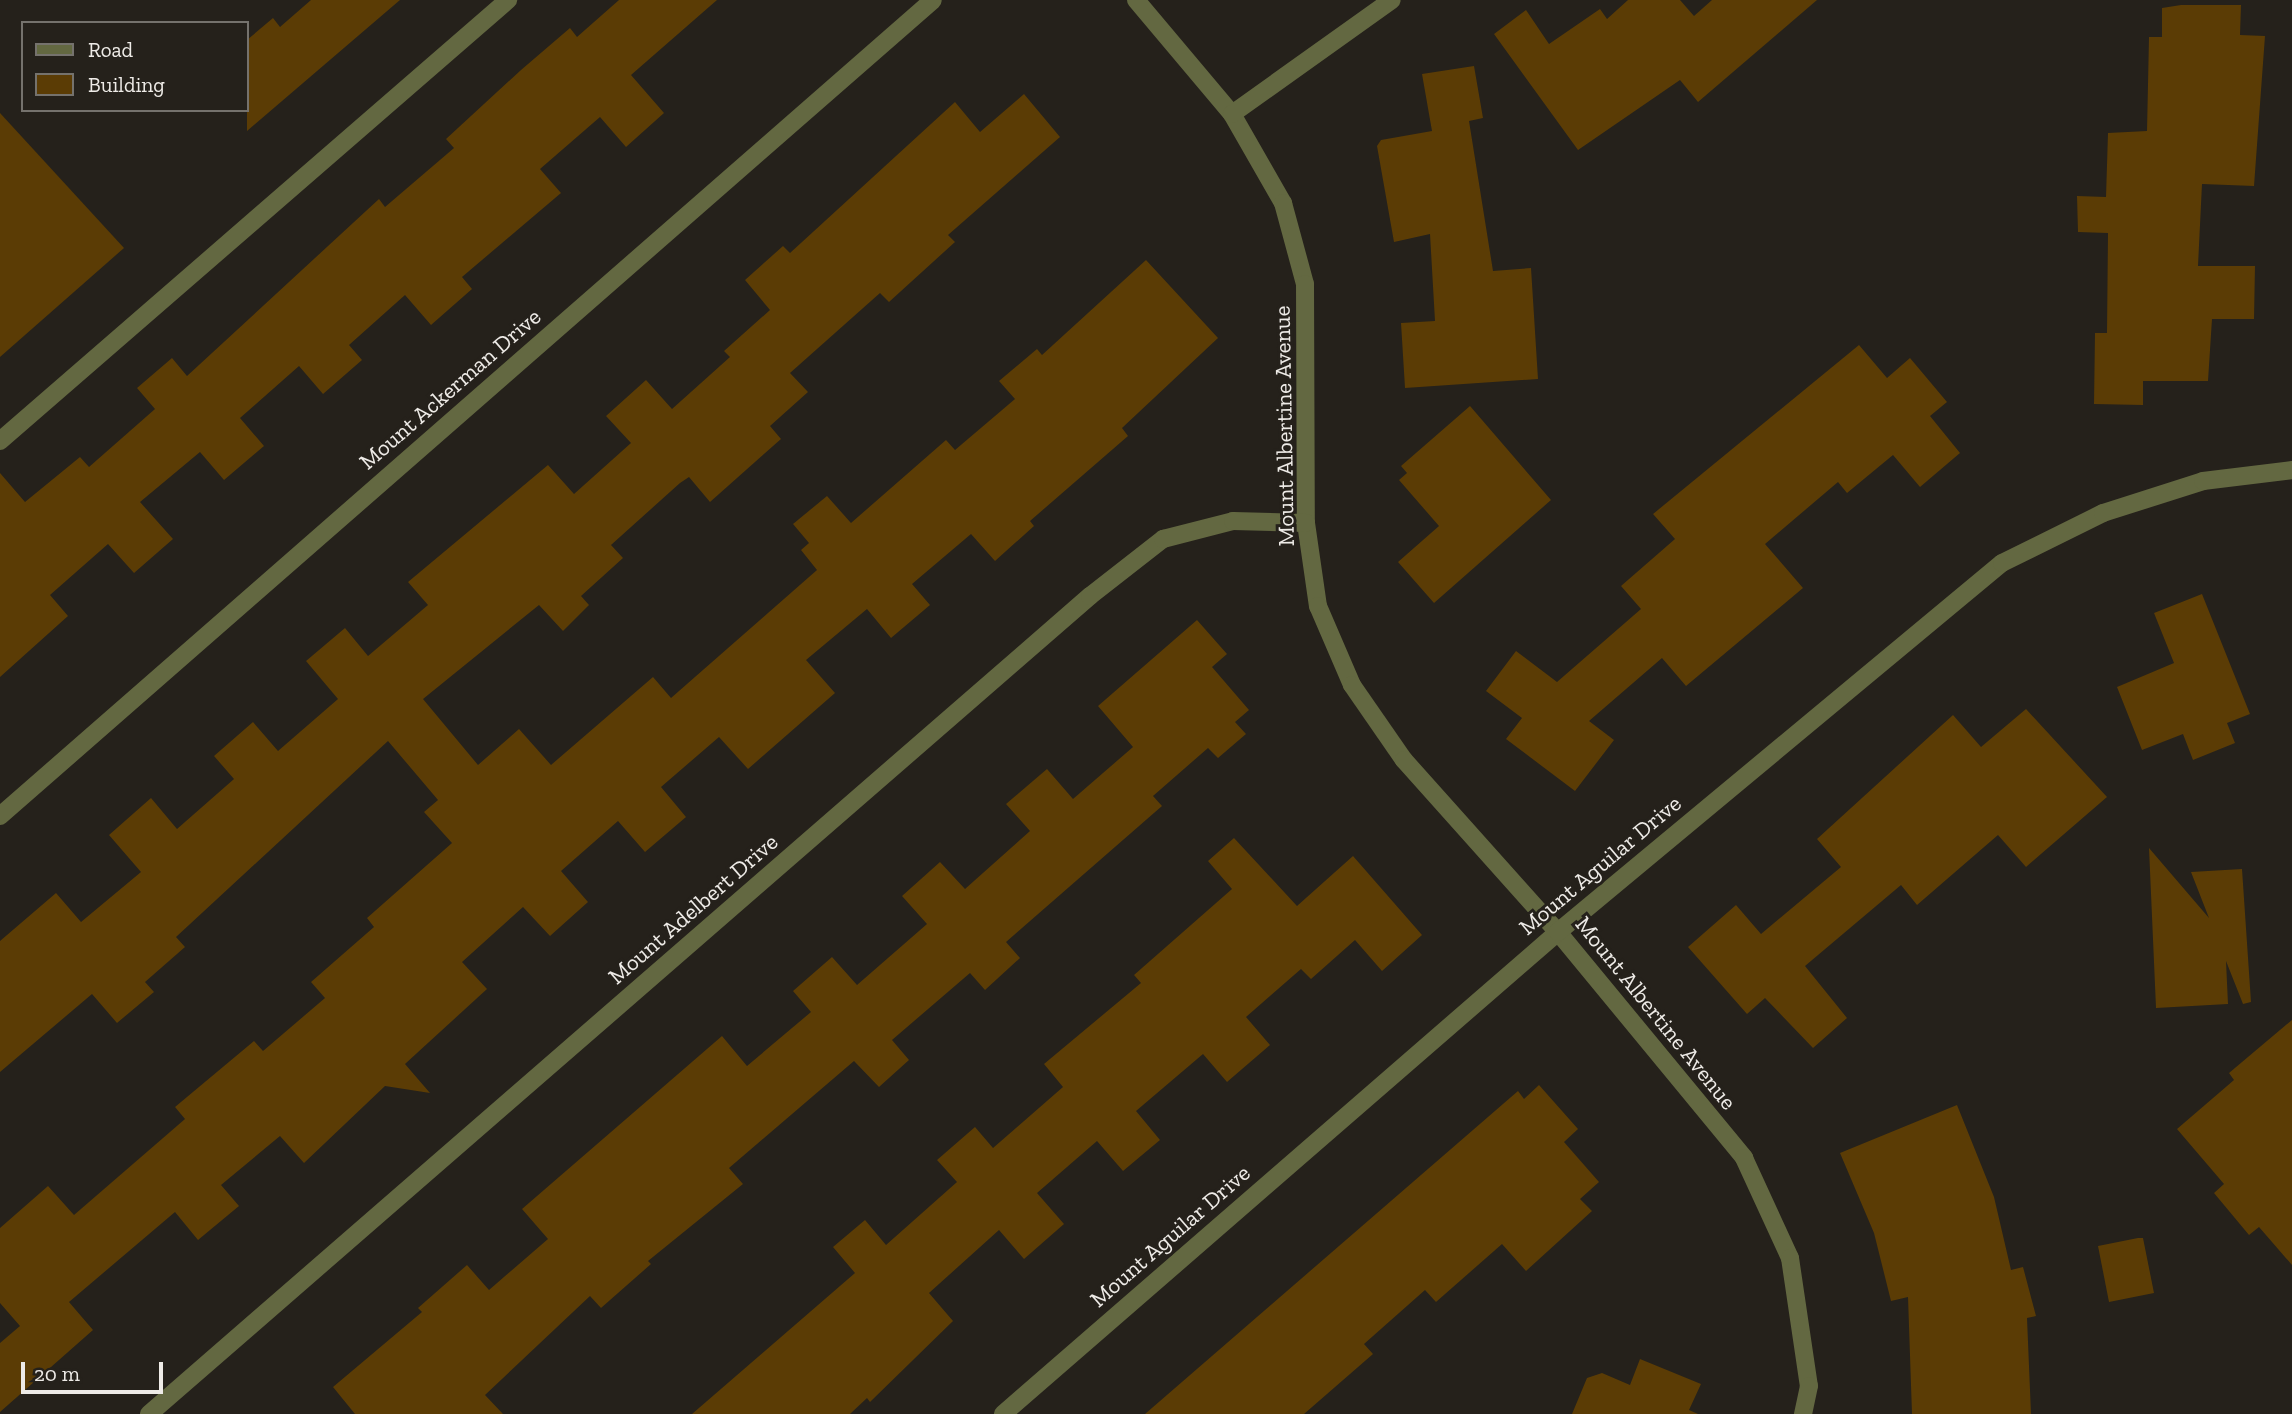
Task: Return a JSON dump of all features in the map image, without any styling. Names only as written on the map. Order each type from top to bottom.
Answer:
[{"type":"street","points":[[0,441],[508,0]]},
{"type":"street","name":"Mount Ackerman Drive","points":[[0,816],[933,0]]},
{"type":"street","name":"Mount Albertine Avenue","points":[[1136,0],[1232,114],[1283,203],[1305,284],[1306,523],[1318,606],[1352,685],[1404,760],[1558,932],[1744,1158],[1790,1258],[1809,1386],[1803,1414]]},
{"type":"street","points":[[1232,114],[1392,0]]},
{"type":"street","name":"Mount Aguilar Drive","points":[[1003,1414],[1558,932],[2003,563],[2115,509],[2203,481],[2292,470]]},
{"type":"street","name":"Mount Adelbert Drive","points":[[149,1414],[1090,596],[1163,539],[1233,521],[1306,523]]},
{"type":"building","points":[[311,0],[400,0],[247,131],[248,39],[273,18],[280,27]]},
{"type":"building","points":[[619,0],[717,0],[631,75],[664,113],[626,147],[600,117],[540,169],[561,193],[462,277],[472,289],[431,325],[405,295],[349,345],[362,360],[323,394],[299,366],[240,418],[264,446],[224,480],[200,452],[140,502],[173,539],[134,573],[108,544],[50,595],[68,616],[0,677],[0,473],[25,502],[80,457],[89,467],[155,409],[137,388],[172,358],[187,376],[379,199],[385,207],[454,148],[446,139],[521,70],[570,28],[577,37]]},
{"type":"building","points":[[1628,0],[1680,0],[1694,16],[1712,0],[1817,0],[1698,102],[1680,80],[1578,150],[1494,34],[1526,10],[1549,44],[1600,9],[1607,19]]},
{"type":"building","points":[[2181,5],[2241,5],[2240,35],[2265,36],[2254,186],[2202,184],[2198,266],[2255,266],[2254,319],[2212,319],[2208,381],[2143,381],[2143,405],[2094,404],[2095,333],[2107,333],[2108,233],[2078,232],[2077,196],[2106,197],[2108,133],[2147,131],[2149,37],[2162,37],[2162,8]]},
{"type":"building","points":[[1474,66],[1483,118],[1469,121],[1493,271],[1531,268],[1538,379],[1405,388],[1401,323],[1435,321],[1430,234],[1394,242],[1377,146],[1381,140],[1432,131],[1422,74]]},
{"type":"building","points":[[1024,94],[1060,137],[948,235],[955,242],[889,302],[880,293],[790,373],[808,392],[770,426],[781,439],[710,502],[689,477],[680,483],[611,545],[623,558],[581,596],[589,605],[563,631],[539,605],[423,699],[478,765],[519,729],[551,765],[653,677],[671,698],[817,570],[801,550],[809,543],[793,524],[827,496],[851,523],[946,440],[955,450],[1015,399],[999,381],[1037,349],[1042,355],[1146,260],[1218,338],[1122,428],[1128,436],[1030,521],[1034,526],[995,561],[971,534],[912,584],[930,605],[891,638],[867,609],[806,660],[835,693],[748,769],[719,737],[661,787],[686,817],[645,852],[618,821],[561,871],[588,902],[550,936],[523,907],[462,962],[487,989],[405,1064],[430,1093],[385,1086],[304,1163],[280,1136],[221,1185],[239,1206],[198,1240],[175,1212],[69,1302],[93,1330],[0,1412],[0,1343],[20,1326],[0,1303],[0,1228],[48,1186],[74,1215],[185,1119],[175,1107],[254,1041],[263,1051],[325,998],[311,982],[374,927],[367,918],[452,843],[424,812],[438,800],[388,741],[176,937],[185,947],[145,982],[154,992],[117,1023],[92,994],[0,1072],[0,941],[56,893],[81,922],[141,872],[109,835],[151,798],[177,829],[234,779],[214,756],[253,722],[278,751],[338,699],[306,661],[345,628],[368,656],[428,605],[408,582],[548,465],[574,494],[631,443],[606,416],[646,380],[672,409],[730,357],[724,351],[770,310],[745,280],[783,246],[790,253],[955,102],[980,132]]},
{"type":"building","points":[[0,113],[124,248],[0,357]]},
{"type":"building","points":[[1859,345],[1887,378],[1910,358],[1947,402],[1930,416],[1960,453],[1920,487],[1893,455],[1847,493],[1838,482],[1765,544],[1803,588],[1686,686],[1662,658],[1589,721],[1614,740],[1575,791],[1506,739],[1522,718],[1486,691],[1516,651],[1557,682],[1641,609],[1621,586],[1675,539],[1653,514]]},
{"type":"building","points":[[1470,406],[1551,500],[1434,603],[1398,562],[1439,526],[1399,480],[1407,473],[1401,466]]},
{"type":"building","points":[[2202,594],[2250,714],[2227,723],[2235,743],[2193,760],[2183,734],[2142,750],[2117,687],[2174,663],[2154,613]]},
{"type":"building","points":[[1197,620],[1227,654],[1212,667],[1249,710],[1235,722],[1246,734],[1218,758],[1208,748],[1153,796],[1162,806],[1006,942],[1020,958],[985,990],[970,973],[892,1040],[909,1060],[879,1087],[854,1061],[729,1168],[743,1184],[648,1261],[651,1264],[601,1308],[590,1296],[485,1395],[503,1414],[355,1414],[333,1387],[422,1312],[418,1308],[467,1265],[489,1290],[548,1239],[522,1209],[722,1036],[747,1066],[811,1012],[793,991],[832,957],[857,985],[927,924],[902,896],[940,862],[965,889],[1030,831],[1006,804],[1047,769],[1073,799],[1133,747],[1098,706]]},
{"type":"building","points":[[2026,709],[2107,797],[2026,867],[1998,835],[1917,905],[1901,885],[1805,966],[1847,1018],[1813,1048],[1765,998],[1747,1014],[1688,947],[1736,905],[1761,934],[1841,867],[1817,839],[1953,715],[1981,747]]},
{"type":"building","points":[[1234,838],[1297,906],[1353,856],[1422,935],[1382,971],[1355,940],[1311,979],[1301,969],[1246,1017],[1270,1045],[1227,1082],[1203,1054],[1136,1111],[1160,1140],[1123,1171],[1097,1141],[1037,1193],[1064,1224],[1024,1259],[999,1230],[929,1293],[953,1321],[870,1402],[867,1398],[850,1414],[692,1414],[855,1273],[833,1247],[865,1220],[886,1245],[957,1182],[937,1160],[975,1127],[993,1148],[1063,1087],[1044,1064],[1141,983],[1134,975],[1232,889],[1208,861]]},
{"type":"building","points":[[2149,848],[2209,918],[2191,872],[2242,869],[2251,1002],[2243,1004],[2226,961],[2228,1004],[2156,1008]]},
{"type":"building","points":[[2292,1020],[2292,1265],[2259,1227],[2249,1235],[2214,1193],[2224,1184],[2177,1129],[2234,1080],[2229,1073]]},
{"type":"building","points":[[1539,1085],[1578,1129],[1564,1142],[1599,1182],[1580,1199],[1592,1211],[1526,1271],[1502,1244],[1436,1302],[1425,1290],[1364,1344],[1373,1354],[1304,1414],[1145,1414],[1518,1091],[1524,1099]]},
{"type":"building","points":[[1957,1105],[1994,1197],[2011,1270],[2023,1267],[2036,1316],[2027,1318],[2031,1414],[1912,1414],[1908,1297],[1891,1301],[1874,1233],[1840,1153]]},
{"type":"building","points":[[2143,1238],[2154,1293],[2109,1302],[2098,1246]]},
{"type":"building","points":[[1640,1359],[1701,1384],[1689,1410],[1698,1414],[1572,1414],[1587,1378],[1602,1373],[1630,1385]]}]
